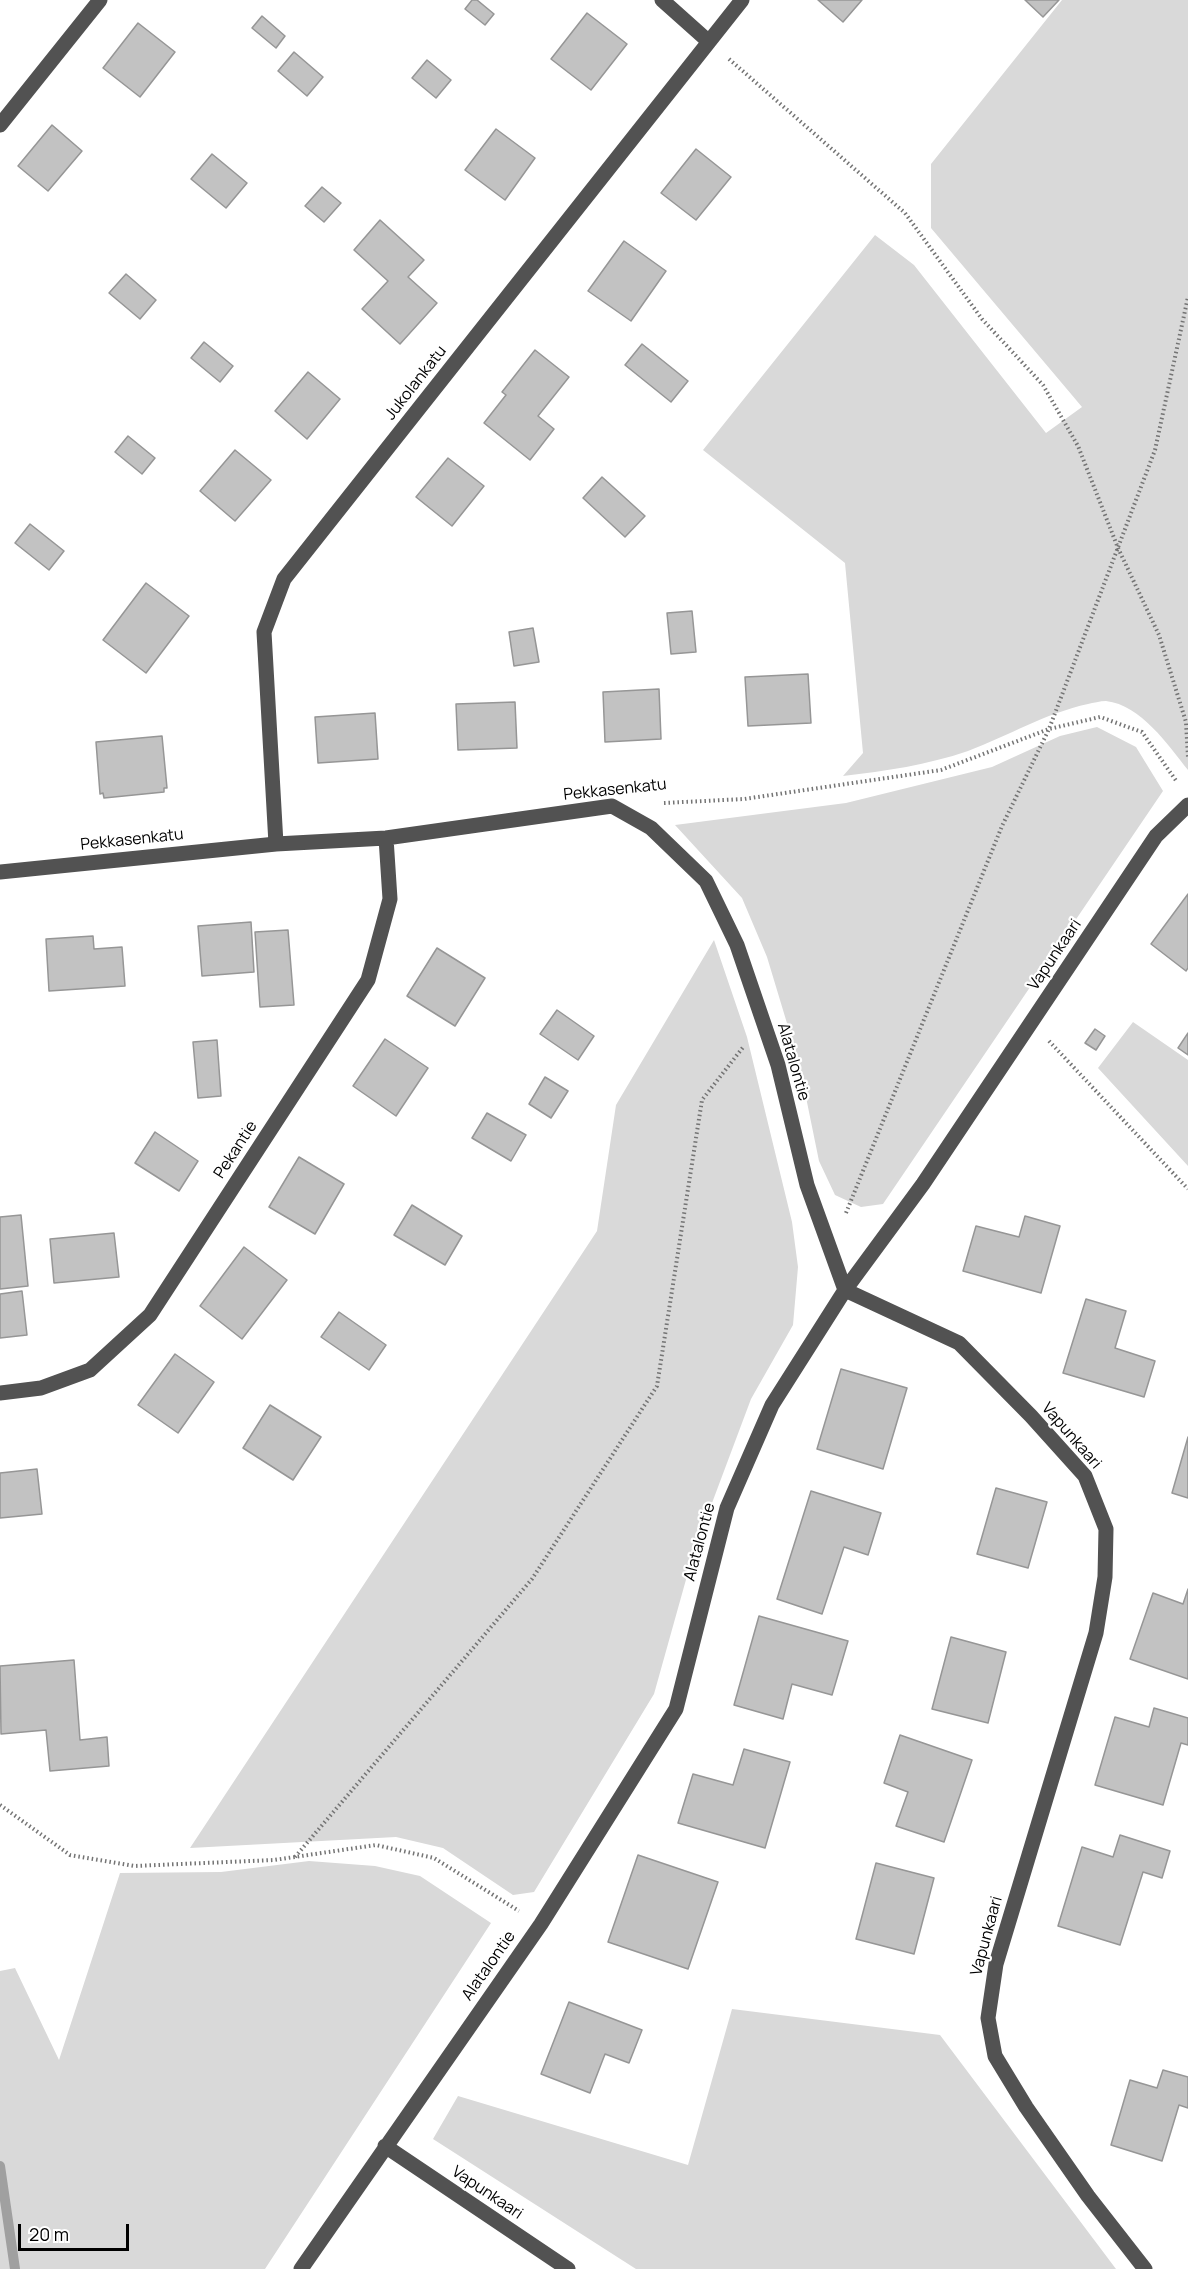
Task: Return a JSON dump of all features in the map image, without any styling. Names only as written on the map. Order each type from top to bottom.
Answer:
[{"type":"street","points":[[0,125],[100,0]]},
{"type":"street","points":[[662,0],[708,41]]},
{"type":"street","name":"Jukolankatu","points":[[276,844],[264,632],[284,579],[742,0]]},
{"type":"street","name":"Vapunkaari","points":[[1145,2269],[1088,2196],[1026,2107],[995,2056],[988,2019],[996,1964],[1096,1633],[1105,1577],[1106,1529],[1085,1476],[1031,1416],[959,1343],[845,1290],[923,1184],[1156,836],[1188,805]]},
{"type":"street","name":"Pekkasenkatu","points":[[0,872],[276,844],[386,838],[612,806]]},
{"type":"street","name":"Alatalontie","points":[[301,2269],[541,1924],[676,1709],[727,1508],[772,1405],[845,1290],[807,1185],[778,1065],[737,945],[706,880],[651,828],[612,806]]},
{"type":"street","name":"Pekantie","points":[[0,1393],[41,1388],[90,1370],[150,1315],[368,980],[390,898],[386,838]]},
{"type":"street","name":"Vapunkaari","points":[[386,2146],[568,2269]]},
{"type":"path","points":[[708,41],[906,213],[982,319],[1043,385],[1078,446],[1118,548],[1159,635],[1186,722],[1188,757]]},
{"type":"path","points":[[831,1251],[1002,826],[1049,729],[1155,450],[1188,297]]},
{"type":"path","name":"Pekkasenkatu","points":[[660,804],[744,799],[941,770],[1049,729],[1100,717],[1142,732],[1181,789]]},
{"type":"path","points":[[295,1857],[532,1579],[657,1386],[702,1100],[763,1022]]},
{"type":"path","points":[[1031,1023],[1188,1189]]},
{"type":"path","points":[[0,1805],[70,1855],[134,1866],[274,1860],[376,1845],[434,1858],[541,1924]]},
{"type":"shaded area","points":[[1062,0],[1188,0],[1188,770],[1142,718],[1119,704],[1106,701],[1057,713],[953,756],[906,767],[843,776],[863,753],[845,563],[703,450],[875,235],[914,265],[1046,433],[1082,407],[931,228],[931,164]]},
{"type":"shaded area","points":[[1097,727],[1136,747],[1163,791],[883,1204],[861,1207],[835,1195],[819,1161],[799,1063],[767,957],[742,898],[675,825],[846,803],[992,767],[1060,736]]},
{"type":"shaded area","points":[[714,940],[747,1037],[792,1222],[798,1267],[793,1325],[751,1399],[694,1551],[654,1694],[534,1892],[513,1895],[443,1848],[396,1837],[190,1848],[597,1231],[616,1105]]},
{"type":"shaded area","points":[[1133,1022],[1188,1060],[1188,1166],[1098,1068]]},
{"type":"shaded area","points":[[309,1861],[375,1866],[420,1876],[491,1923],[265,2269],[0,2269],[0,1971],[15,1968],[59,2060],[120,1873],[221,1872]]},
{"type":"shaded area","points":[[732,2009],[940,2035],[1116,2269],[636,2269],[433,2139],[458,2096],[688,2165]]},
{"type":"building","points":[[472,0],[477,0],[494,14],[485,25],[465,9]]},
{"type":"building","points":[[818,0],[862,0],[843,22]]},
{"type":"building","points":[[1025,0],[1059,0],[1043,17]]},
{"type":"building","points":[[587,13],[627,44],[591,90],[551,59]]},
{"type":"building","points":[[262,16],[285,36],[276,48],[252,28]]},
{"type":"building","points":[[138,23],[175,52],[140,97],[103,68]]},
{"type":"building","points":[[294,52],[323,77],[307,96],[278,71]]},
{"type":"building","points":[[427,60],[451,80],[436,98],[412,78]]},
{"type":"building","points":[[52,125],[82,151],[48,191],[18,166]]},
{"type":"building","points":[[496,129],[535,158],[505,200],[465,170]]},
{"type":"building","points":[[696,149],[731,177],[696,220],[661,193]]},
{"type":"building","points":[[212,154],[247,183],[226,208],[191,179]]},
{"type":"building","points":[[322,187],[341,203],[324,222],[305,206]]},
{"type":"building","points":[[380,220],[424,260],[408,277],[437,303],[400,344],[362,309],[388,281],[354,250]]},
{"type":"building","points":[[624,241],[666,271],[631,321],[588,291]]},
{"type":"building","points":[[126,274],[156,300],[140,319],[109,293]]},
{"type":"building","points":[[204,342],[233,366],[220,382],[191,358]]},
{"type":"building","points":[[642,344],[688,381],[671,402],[625,365]]},
{"type":"building","points":[[535,350],[569,377],[538,416],[554,429],[530,460],[484,423],[506,395],[502,392]]},
{"type":"building","points":[[308,372],[340,399],[307,439],[275,411]]},
{"type":"building","points":[[128,436],[155,458],[142,474],[115,452]]},
{"type":"building","points":[[235,450],[271,480],[235,521],[200,491]]},
{"type":"building","points":[[448,458],[484,486],[452,526],[416,497]]},
{"type":"building","points":[[602,477],[645,516],[625,537],[583,498]]},
{"type":"building","points":[[30,524],[64,551],[49,570],[15,543]]},
{"type":"building","points":[[146,583],[189,616],[146,673],[103,640]]},
{"type":"building","points":[[692,611],[696,652],[671,654],[667,613]]},
{"type":"building","points":[[533,628],[539,662],[514,666],[509,632]]},
{"type":"building","points":[[808,674],[811,723],[748,726],[745,677]]},
{"type":"building","points":[[659,689],[661,739],[605,742],[603,692]]},
{"type":"building","points":[[515,702],[517,748],[458,750],[456,704]]},
{"type":"building","points":[[375,713],[378,759],[318,763],[315,717]]},
{"type":"building","points":[[162,736],[167,788],[164,788],[164,792],[104,798],[103,793],[100,794],[96,742]]},
{"type":"building","points":[[1188,894],[1188,968],[1186,971],[1151,944]]},
{"type":"building","points":[[251,922],[254,972],[202,976],[198,926]]},
{"type":"building","points":[[288,930],[294,1005],[260,1007],[255,932]]},
{"type":"building","points":[[93,936],[94,949],[122,947],[125,986],[49,991],[46,939]]},
{"type":"building","points":[[437,948],[485,978],[455,1026],[407,996]]},
{"type":"building","points":[[557,1010],[594,1036],[578,1060],[540,1034]]},
{"type":"building","points":[[1095,1029],[1105,1036],[1096,1050],[1085,1043]]},
{"type":"building","points":[[1188,1033],[1188,1055],[1178,1048]]},
{"type":"building","points":[[385,1039],[428,1068],[396,1116],[353,1086]]},
{"type":"building","points":[[217,1040],[221,1096],[198,1098],[193,1042]]},
{"type":"building","points":[[545,1077],[568,1091],[551,1118],[529,1104]]},
{"type":"building","points":[[487,1113],[526,1135],[511,1161],[472,1138]]},
{"type":"building","points":[[155,1132],[198,1161],[179,1191],[135,1163]]},
{"type":"building","points":[[299,1157],[344,1184],[315,1234],[269,1207]]},
{"type":"building","points":[[412,1205],[462,1236],[445,1265],[394,1235]]},
{"type":"building","points":[[21,1215],[28,1286],[0,1289],[0,1217]]},
{"type":"building","points":[[1025,1216],[1060,1226],[1041,1293],[963,1271],[976,1226],[1019,1237]]},
{"type":"building","points":[[114,1233],[119,1277],[54,1283],[50,1239]]},
{"type":"building","points":[[244,1247],[287,1280],[242,1339],[200,1306]]},
{"type":"building","points":[[22,1291],[27,1335],[0,1338],[0,1294]]},
{"type":"building","points":[[1086,1299],[1126,1311],[1115,1348],[1155,1361],[1144,1397],[1063,1373]]},
{"type":"building","points":[[339,1312],[386,1345],[369,1370],[321,1337]]},
{"type":"building","points":[[175,1354],[214,1382],[178,1433],[138,1405]]},
{"type":"building","points":[[841,1369],[907,1388],[883,1469],[817,1449]]},
{"type":"building","points":[[270,1405],[321,1437],[293,1480],[243,1448]]},
{"type":"building","points":[[1188,1437],[1188,1498],[1172,1493]]},
{"type":"building","points":[[37,1469],[42,1514],[0,1518],[0,1473]]},
{"type":"building","points":[[996,1488],[1047,1502],[1028,1568],[977,1554]]},
{"type":"building","points":[[811,1491],[881,1513],[868,1555],[844,1547],[822,1614],[777,1599]]},
{"type":"building","points":[[1188,1589],[1188,1679],[1130,1659],[1153,1593],[1183,1604]]},
{"type":"building","points":[[759,1616],[848,1641],[832,1695],[792,1684],[783,1719],[734,1705]]},
{"type":"building","points":[[951,1637],[1006,1652],[988,1723],[932,1709]]},
{"type":"building","points":[[74,1660],[80,1740],[107,1737],[109,1766],[50,1771],[46,1730],[1,1734],[0,1666]]},
{"type":"building","points":[[1154,1708],[1188,1718],[1188,1745],[1181,1743],[1163,1805],[1095,1785],[1115,1717],[1149,1727]]},
{"type":"building","points":[[900,1735],[972,1760],[944,1842],[896,1826],[908,1792],[884,1783]]},
{"type":"building","points":[[744,1749],[790,1762],[765,1848],[678,1823],[693,1774],[733,1785]]},
{"type":"building","points":[[1120,1835],[1170,1851],[1162,1878],[1143,1872],[1120,1945],[1058,1926],[1082,1847],[1113,1857]]},
{"type":"building","points":[[638,1855],[718,1882],[688,1969],[608,1942]]},
{"type":"building","points":[[876,1863],[934,1878],[914,1954],[856,1939]]},
{"type":"building","points":[[569,2002],[642,2030],[629,2063],[605,2054],[590,2093],[541,2074]]},
{"type":"building","points":[[1163,2070],[1188,2077],[1188,2108],[1179,2105],[1162,2161],[1111,2145],[1130,2080],[1157,2088]]},
{"type":"waterway","points":[[0,2166],[15,2269]]}]
